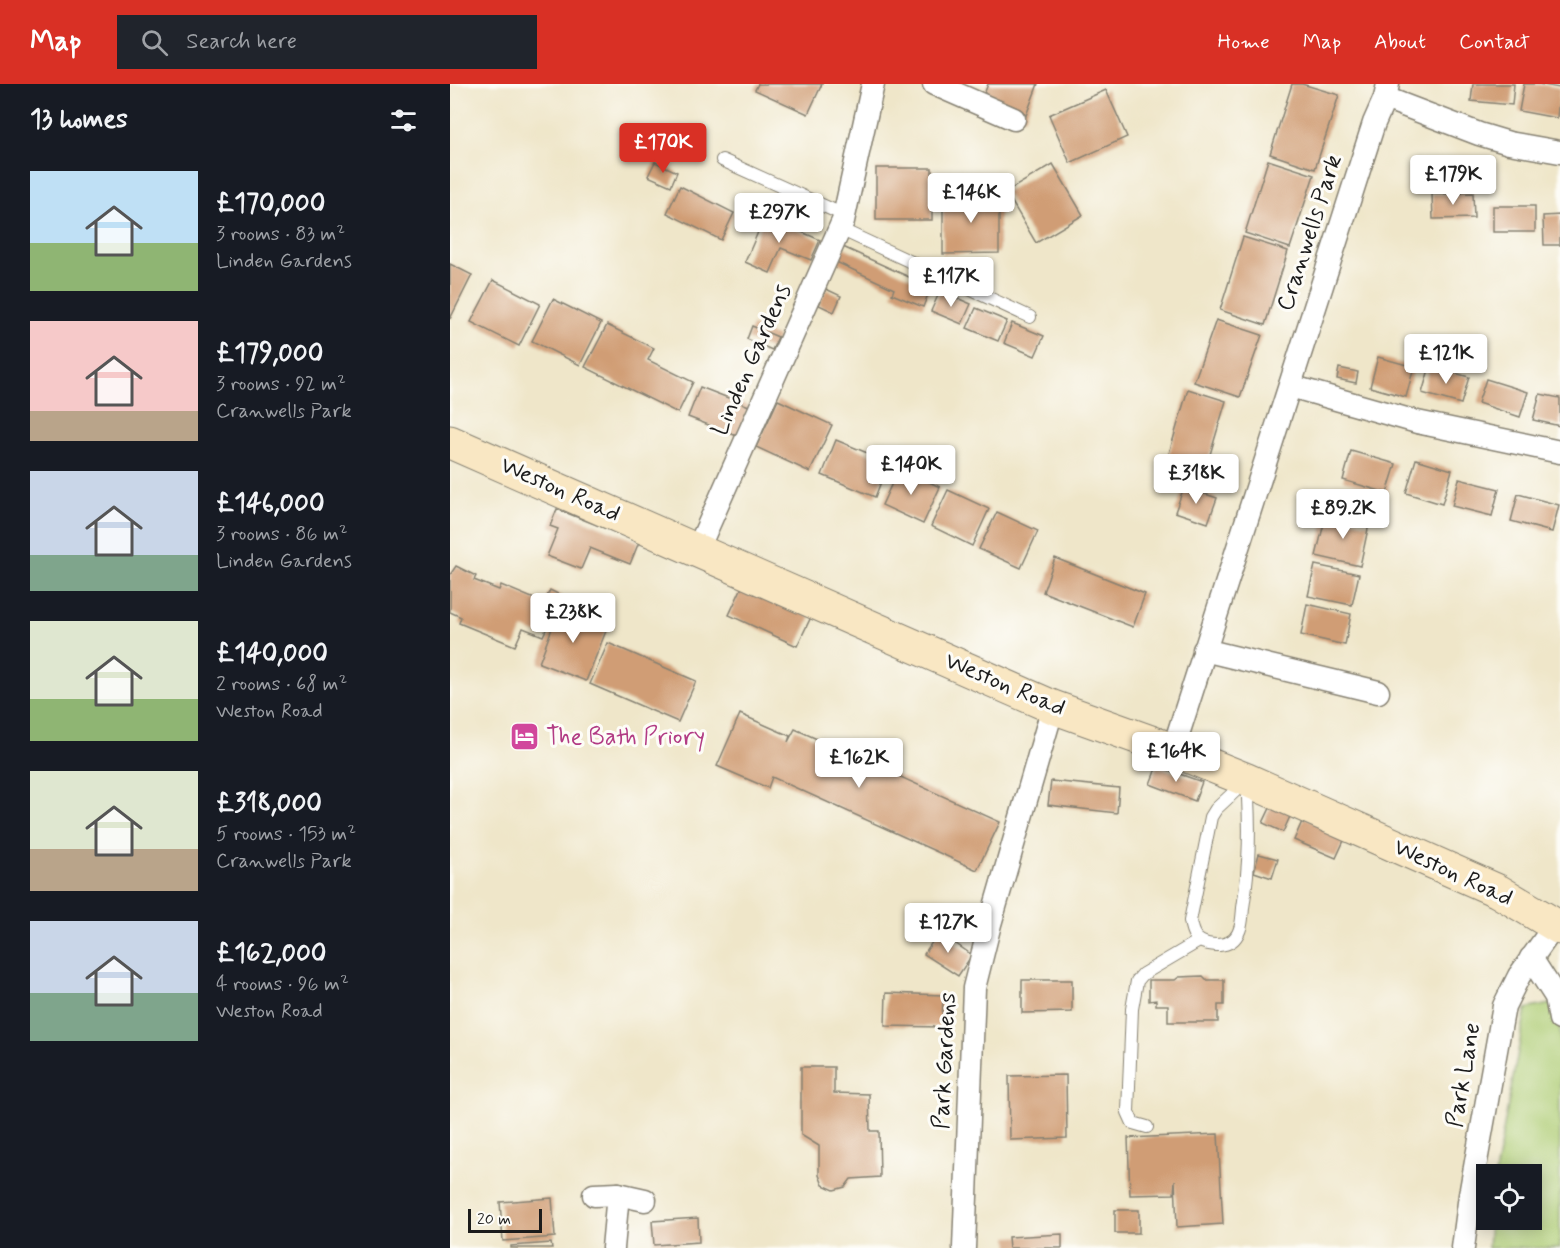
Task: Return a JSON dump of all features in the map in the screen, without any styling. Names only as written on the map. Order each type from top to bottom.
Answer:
[{"type":"street","name":"Linden Gardens","points":[[697,551],[842,222],[873,84]]},
{"type":"street","points":[[934,84],[1014,119]]},
{"type":"street","name":"Cranwells Park","points":[[1173,750],[1374,123],[1387,91],[1479,134],[1509,143],[1560,152]]},
{"type":"street","points":[[1290,386],[1417,422],[1560,452]]},
{"type":"street","name":"Weston Road","points":[[450,442],[1053,707],[1173,750],[1247,780],[1498,891],[1557,927]]},
{"type":"street","points":[[1204,650],[1378,692]]},
{"type":"street","name":"Park Gardens","points":[[964,1248],[974,988],[990,924],[1053,707]]},
{"type":"street","name":"Park Lane","points":[[1463,1248],[1472,1183],[1504,1006],[1519,975],[1557,927]]},
{"type":"street","points":[[1531,958],[1556,997],[1560,1019]]},
{"type":"street","points":[[613,1248],[618,1194]]},
{"type":"street","points":[[594,1195],[618,1194],[645,1200]]},
{"type":"lane","points":[[722,160],[1030,317]]},
{"type":"lane","points":[[1247,780],[1249,859],[1240,929],[1234,938],[1224,944],[1209,944],[1199,941],[1192,933],[1190,921],[1208,826],[1216,809],[1247,780]]},
{"type":"lane","points":[[1147,1127],[1132,1123],[1128,1112],[1132,1010],[1137,981],[1143,974],[1199,941]]},
{"type":"green space","points":[[1560,1002],[1560,1248],[1488,1248],[1489,1230],[1542,1230],[1542,1164],[1497,1164],[1526,1009]]},
{"type":"building","points":[[758,84],[822,84],[808,114],[755,90]]},
{"type":"building","points":[[988,84],[1038,84],[1025,118],[981,102]]},
{"type":"building","points":[[1292,84],[1302,84],[1339,95],[1315,169],[1270,154]]},
{"type":"building","points":[[1473,84],[1514,84],[1512,105],[1471,101]]},
{"type":"building","points":[[1524,84],[1560,88],[1557,118],[1519,111]]},
{"type":"building","points":[[1106,90],[1127,137],[1070,163],[1049,115]]},
{"type":"building","points":[[1268,160],[1314,175],[1290,248],[1245,233]]},
{"type":"building","points":[[655,162],[677,172],[671,186],[648,176]]},
{"type":"building","points":[[1053,164],[1083,215],[1036,243],[1006,192]]},
{"type":"building","points":[[876,168],[932,168],[932,220],[876,220]]},
{"type":"building","points":[[680,186],[734,213],[721,240],[667,213]]},
{"type":"building","points":[[1473,193],[1474,218],[1433,219],[1432,194]]},
{"type":"building","points":[[943,194],[999,194],[999,253],[943,254]]},
{"type":"building","points":[[1493,206],[1535,206],[1535,232],[1493,232]]},
{"type":"building","points":[[1560,215],[1560,245],[1544,245],[1543,216]]},
{"type":"building","points":[[765,216],[820,240],[811,260],[781,248],[770,273],[745,262]]},
{"type":"building","points":[[1243,237],[1288,251],[1265,325],[1220,310]]},
{"type":"building","points":[[843,247],[931,287],[923,307],[892,294],[894,289],[836,262]]},
{"type":"building","points":[[450,264],[472,275],[450,319]]},
{"type":"building","points":[[493,280],[540,304],[519,346],[471,322]]},
{"type":"building","points":[[826,289],[841,296],[834,312],[819,305]]},
{"type":"building","points":[[940,291],[971,304],[962,324],[931,311]]},
{"type":"building","points":[[553,299],[601,323],[580,365],[532,341]]},
{"type":"building","points":[[976,308],[1007,321],[998,341],[967,328]]},
{"type":"building","points":[[1216,320],[1262,335],[1240,397],[1194,382]]},
{"type":"building","points":[[1012,323],[1044,336],[1035,356],[1004,343]]},
{"type":"building","points":[[607,325],[654,348],[648,360],[693,382],[678,413],[585,367]]},
{"type":"building","points":[[752,326],[778,337],[772,350],[747,339]]},
{"type":"building","points":[[1378,357],[1414,367],[1406,397],[1370,387]]},
{"type":"building","points":[[1430,366],[1469,377],[1461,404],[1422,393]]},
{"type":"building","points":[[1339,368],[1358,372],[1356,383],[1337,379]]},
{"type":"building","points":[[1486,379],[1528,392],[1520,417],[1478,403]]},
{"type":"building","points":[[700,387],[749,406],[737,436],[688,417]]},
{"type":"building","points":[[1188,389],[1226,401],[1203,478],[1165,467]]},
{"type":"building","points":[[1540,394],[1560,398],[1560,426],[1533,420]]},
{"type":"building","points":[[778,400],[832,425],[810,472],[756,447]]},
{"type":"building","points":[[836,440],[889,462],[875,497],[822,475]]},
{"type":"building","points":[[1351,451],[1396,464],[1387,493],[1343,480]]},
{"type":"building","points":[[1416,459],[1452,470],[1442,504],[1406,493]]},
{"type":"building","points":[[899,468],[940,487],[923,524],[882,505]]},
{"type":"building","points":[[1459,479],[1499,489],[1492,516],[1452,506]]},
{"type":"building","points":[[1184,487],[1217,498],[1208,523],[1175,512]]},
{"type":"building","points":[[948,490],[989,509],[972,546],[931,526]]},
{"type":"building","points":[[1518,494],[1559,505],[1552,532],[1511,521]]},
{"type":"building","points":[[557,509],[639,542],[630,564],[590,548],[581,569],[547,556],[558,529],[550,526]]},
{"type":"building","points":[[997,512],[1038,531],[1021,568],[979,549]]},
{"type":"building","points":[[1326,515],[1369,524],[1360,566],[1316,556]]},
{"type":"building","points":[[1055,558],[1145,594],[1133,627],[1043,592]]},
{"type":"building","points":[[1315,565],[1359,574],[1352,605],[1308,596]]},
{"type":"building","points":[[456,566],[476,576],[474,580],[499,590],[501,585],[544,603],[550,590],[562,596],[543,636],[523,628],[515,646],[459,623],[461,617],[450,612],[450,575]]},
{"type":"building","points":[[743,585],[811,617],[797,646],[729,615]]},
{"type":"building","points":[[1307,604],[1351,614],[1345,645],[1301,635]]},
{"type":"building","points":[[560,607],[608,626],[586,681],[539,663]]},
{"type":"building","points":[[608,643],[696,681],[678,722],[590,684]]},
{"type":"building","points":[[740,714],[790,736],[788,742],[795,729],[1000,822],[977,870],[772,777],[768,788],[717,766]]},
{"type":"building","points":[[1157,766],[1202,782],[1195,801],[1150,784]]},
{"type":"building","points":[[1051,781],[1119,788],[1117,813],[1048,805]]},
{"type":"building","points":[[1272,804],[1292,812],[1283,832],[1263,823]]},
{"type":"building","points":[[1304,817],[1346,836],[1336,858],[1294,840]]},
{"type":"building","points":[[1259,854],[1278,859],[1272,878],[1254,872]]},
{"type":"building","points":[[939,932],[972,955],[958,976],[924,954]]},
{"type":"building","points":[[1203,976],[1207,980],[1224,980],[1224,1005],[1218,1005],[1218,1022],[1168,1022],[1168,1005],[1156,1005],[1156,1000],[1149,1001],[1149,980],[1175,980],[1179,977]]},
{"type":"building","points":[[1022,980],[1072,980],[1072,1012],[1022,1013]]},
{"type":"building","points":[[886,993],[943,995],[942,1027],[885,1026]]},
{"type":"building","points":[[801,1067],[834,1067],[834,1093],[869,1094],[870,1131],[879,1131],[880,1177],[851,1179],[845,1187],[834,1190],[823,1185],[819,1175],[819,1146],[801,1135]]},
{"type":"building","points":[[1066,1075],[1067,1138],[1010,1140],[1009,1076]]},
{"type":"building","points":[[1218,1134],[1223,1224],[1177,1227],[1175,1180],[1174,1194],[1130,1195],[1128,1138]]},
{"type":"building","points":[[552,1198],[555,1237],[503,1241],[500,1202]]},
{"type":"building","points":[[1115,1210],[1139,1210],[1139,1233],[1115,1233]]},
{"type":"building","points":[[698,1218],[699,1242],[654,1245],[652,1221]]},
{"type":"building","points":[[1062,1234],[1062,1248],[1009,1248],[1008,1237]]},
{"type":"building","points":[[551,1243],[552,1248],[511,1248],[511,1246]]},
{"type":"place","name":"The Bath Priory","points":[[525,737]]}]
